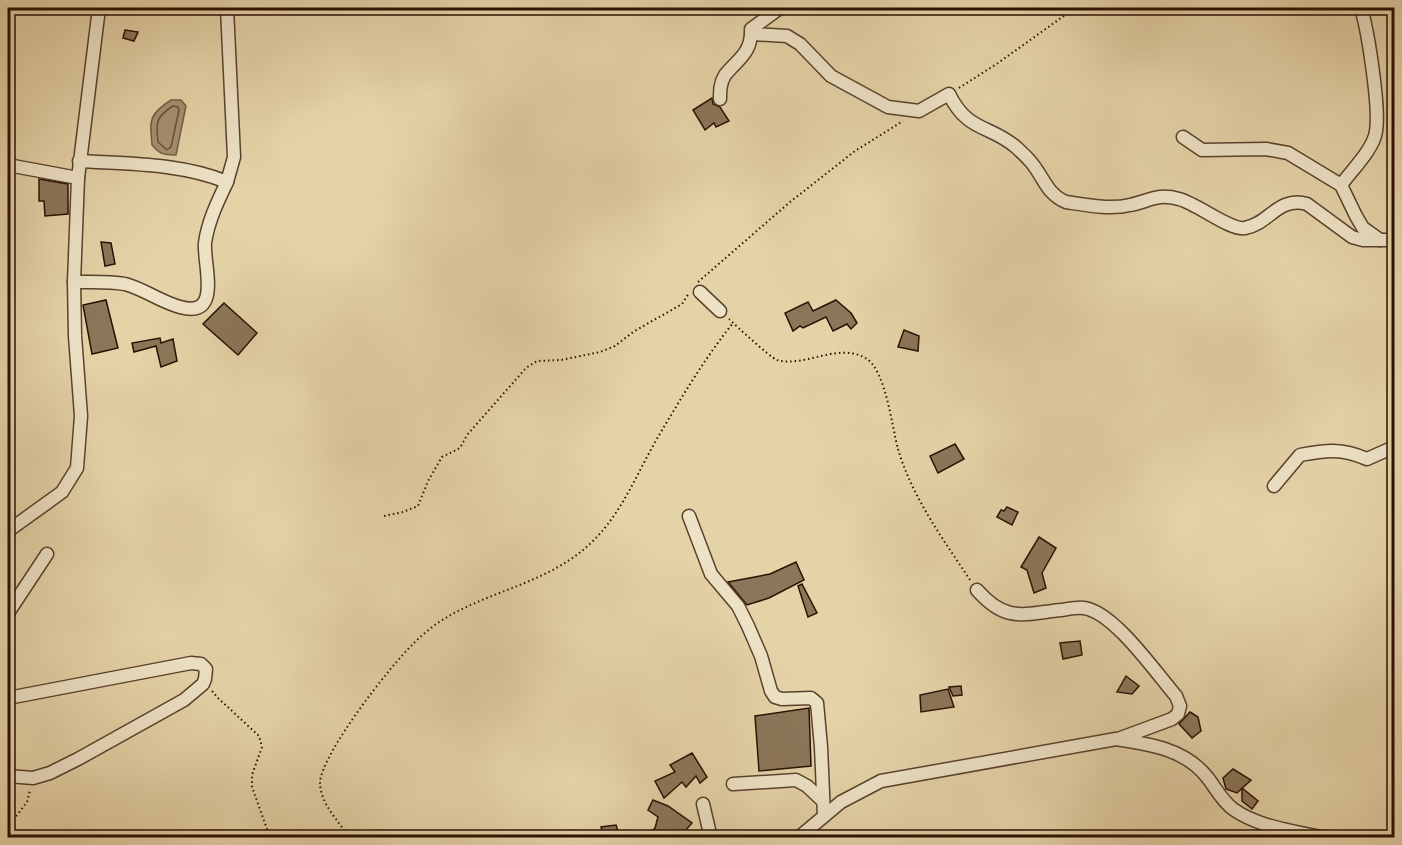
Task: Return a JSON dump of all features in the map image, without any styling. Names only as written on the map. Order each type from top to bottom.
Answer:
[{"type":"street","points":[[8,531],[62,492],[71,481],[77,468],[81,416],[74,282],[78,178],[99,8]]},
{"type":"street","points":[[74,282],[125,284],[181,308],[193,310],[201,307],[207,297],[205,244],[213,214],[227,182],[234,157],[227,8]]},
{"type":"street","points":[[720,99],[720,86],[725,75],[739,63],[747,51],[752,29],[780,8]]},
{"type":"street","points":[[1341,185],[1365,154],[1376,133],[1372,72],[1361,8]]},
{"type":"street","points":[[752,34],[787,36],[800,44],[831,76],[888,107],[919,111],[949,94],[967,120],[1016,147],[1031,161],[1051,192],[1058,199],[1066,202],[1123,206],[1157,196],[1167,197],[1194,204],[1226,224],[1236,228],[1245,228],[1289,202],[1299,201],[1352,237],[1363,240],[1395,240]]},
{"type":"street","points":[[1184,137],[1202,150],[1266,149],[1288,153],[1341,185],[1364,228],[1380,240]]},
{"type":"street","points":[[79,161],[150,165],[210,175],[227,182]]},
{"type":"street","points":[[8,165],[78,178]]},
{"type":"street","points":[[700,292],[720,311]]},
{"type":"street","points":[[1274,486],[1300,455],[1324,451],[1350,451],[1367,459],[1395,447]]},
{"type":"street","points":[[688,516],[711,574],[738,606],[748,626],[775,697],[782,699],[811,698],[817,703],[824,816]]},
{"type":"street","points":[[8,613],[30,583],[47,554]]},
{"type":"street","points":[[798,837],[841,802],[881,782],[1116,739],[1172,719],[1178,714],[1180,706],[1176,696],[1128,639],[1104,616],[1083,608],[1021,616],[994,607],[977,590]]},
{"type":"street","points":[[8,698],[191,663],[201,664],[206,669],[203,684],[184,700],[112,740],[50,773],[33,778],[8,776]]},
{"type":"street","points":[[1116,739],[1155,746],[1182,756],[1197,766],[1224,802],[1235,811],[1268,825],[1324,837]]},
{"type":"street","points":[[734,784],[796,780],[807,786],[823,801]]},
{"type":"street","points":[[703,804],[711,837]]},
{"type":"path","points":[[963,85],[1075,8]]},
{"type":"path","points":[[384,516],[418,506],[442,457],[460,447],[467,435],[526,368],[537,361],[572,358],[615,346],[633,332],[681,304],[702,277],[790,202],[855,151],[919,111]]},
{"type":"path","points":[[720,311],[768,355],[777,360],[796,361],[822,354],[855,355],[868,360],[881,380],[899,451],[914,489],[977,590]]},
{"type":"path","points":[[350,837],[322,797],[320,782],[322,772],[340,739],[363,705],[415,642],[448,616],[551,571],[574,558],[594,540],[625,500],[657,439],[685,393],[718,341],[733,323]]},
{"type":"path","points":[[203,684],[259,736],[262,747],[252,775],[252,787],[267,829],[273,837]]},
{"type":"path","points":[[8,827],[27,802],[33,778]]},
{"type":"water","points":[[171,100],[181,100],[186,106],[176,155],[163,154],[152,145],[151,124],[154,114]]},
{"type":"building","points":[[125,30],[138,32],[134,41],[123,38]]},
{"type":"building","points":[[712,98],[713,104],[720,107],[729,121],[716,127],[714,123],[705,130],[693,110]]},
{"type":"building","points":[[39,179],[68,184],[68,214],[45,216],[44,201],[39,201]]},
{"type":"building","points":[[101,242],[111,243],[115,264],[105,266]]},
{"type":"building","points":[[106,300],[118,348],[92,354],[83,305]]},
{"type":"building","points":[[836,300],[851,313],[857,323],[851,329],[847,324],[833,331],[826,317],[803,328],[800,326],[793,331],[785,313],[808,302],[813,311]]},
{"type":"building","points":[[224,303],[257,333],[238,355],[203,324]]},
{"type":"building","points":[[904,330],[919,336],[918,351],[898,347]]},
{"type":"building","points":[[160,338],[161,343],[173,339],[177,361],[161,367],[156,346],[134,352],[132,343]]},
{"type":"building","points":[[955,444],[964,459],[938,473],[930,456]]},
{"type":"building","points":[[1007,507],[1018,512],[1012,525],[997,517],[1001,510],[1004,511]]},
{"type":"building","points":[[1039,537],[1056,548],[1042,573],[1046,588],[1034,593],[1027,570],[1021,567]]},
{"type":"building","points":[[796,562],[804,580],[769,598],[747,605],[728,582],[770,574]]},
{"type":"building","points":[[802,584],[817,613],[808,617],[798,586]]},
{"type":"building","points":[[1080,641],[1082,655],[1063,659],[1060,643]]},
{"type":"building","points":[[1126,676],[1139,686],[1132,694],[1117,692]]},
{"type":"building","points":[[961,686],[962,695],[953,696],[949,687]]},
{"type":"building","points":[[948,689],[954,707],[921,712],[920,695]]},
{"type":"building","points":[[809,708],[811,766],[759,771],[755,716]]},
{"type":"building","points":[[1190,712],[1198,717],[1201,731],[1192,738],[1179,724]]},
{"type":"building","points":[[692,753],[707,777],[700,783],[696,776],[686,787],[682,782],[664,798],[655,781],[675,772],[670,765]]},
{"type":"building","points":[[1233,769],[1251,780],[1237,793],[1226,789],[1223,778]]},
{"type":"building","points":[[1242,788],[1258,801],[1252,809],[1242,801]]},
{"type":"building","points":[[653,800],[668,806],[692,823],[680,837],[645,837],[655,828],[658,817],[648,810]]},
{"type":"building","points":[[616,825],[620,837],[603,837],[601,827]]}]
